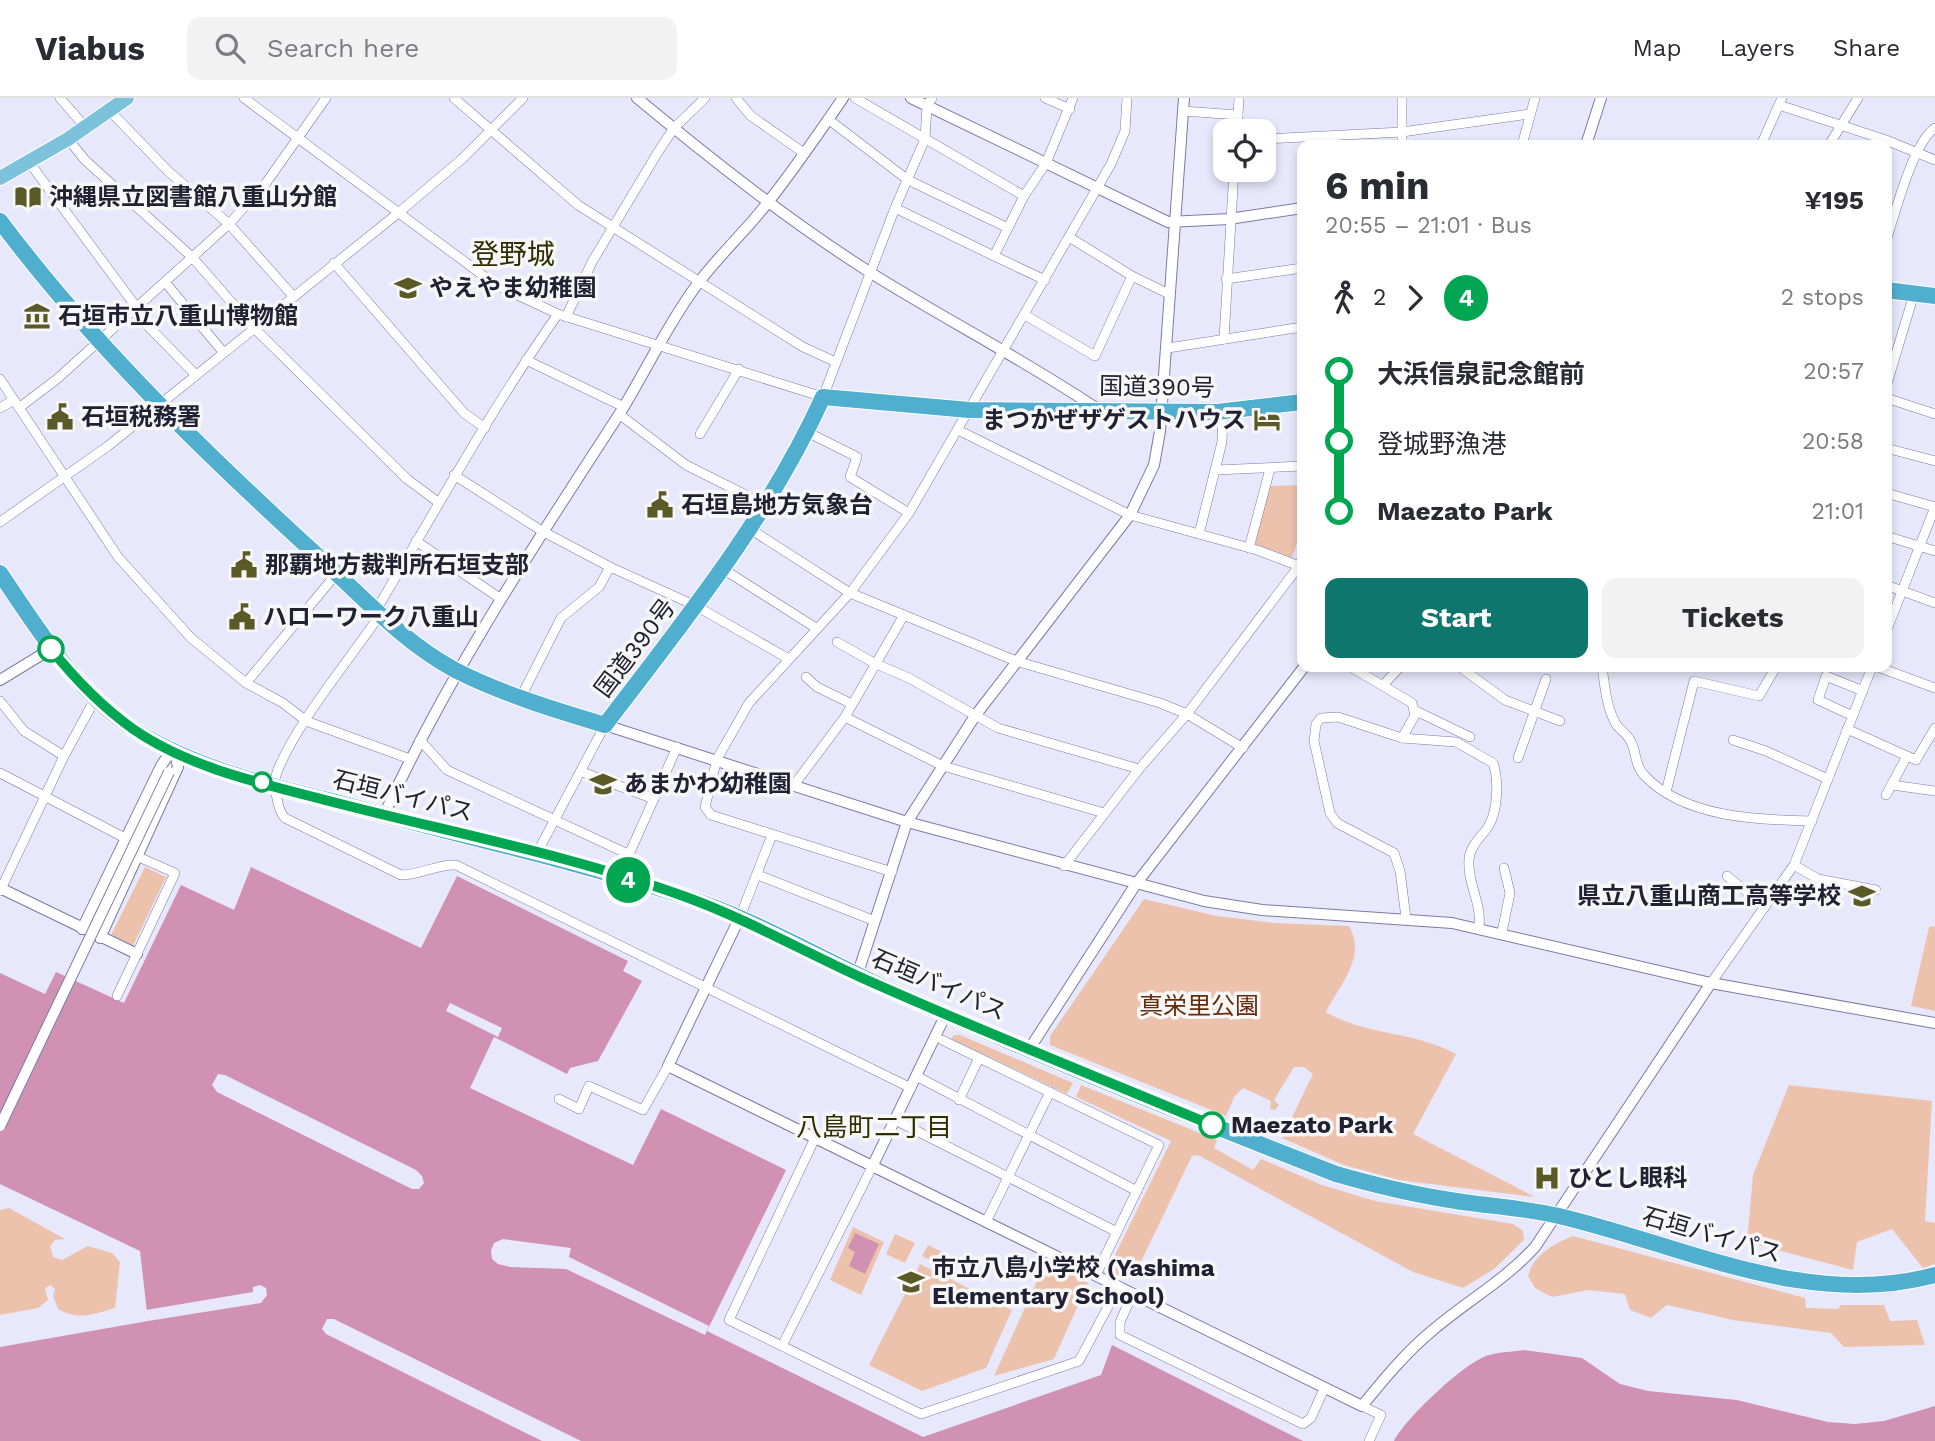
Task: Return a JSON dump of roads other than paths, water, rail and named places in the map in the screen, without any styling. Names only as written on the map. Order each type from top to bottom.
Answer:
[{"type":"highway","name":"国道390号","points":[[0,221],[64,303],[98,341],[211,456],[337,573],[377,614],[457,671],[521,697],[605,725],[696,606],[766,505],[807,432],[823,397],[969,410],[1223,411],[1297,403]]},
{"type":"highway","points":[[1892,291],[1935,296]]},
{"type":"highway","name":"石垣バイパス","points":[[0,573],[51,649],[95,699],[134,730],[175,752],[277,787],[537,853],[683,896],[740,918],[857,976],[946,1014],[1336,1174],[1380,1187],[1444,1199],[1557,1215],[1785,1279],[1827,1286],[1872,1287],[1935,1275]]},
{"type":"main road","points":[[0,178],[86,128],[127,98]]},
{"type":"street","points":[[60,98],[86,128]]},
{"type":"street","points":[[244,98],[496,285],[562,315],[823,397],[895,208],[925,139],[929,102]]},
{"type":"street","points":[[0,408],[17,404],[98,341],[229,224],[266,183],[326,98]]},
{"type":"street","points":[[454,98],[578,205],[803,347],[836,362]]},
{"type":"street","points":[[0,522],[162,404],[253,327],[397,214],[523,98]]},
{"type":"street","points":[[637,98],[768,202],[871,273],[1005,349],[1099,410]]},
{"type":"street","points":[[705,98],[674,128],[562,315],[526,360],[454,475],[377,614],[306,721],[276,774],[278,806],[285,818],[401,875],[413,875],[443,864],[456,865],[911,1088]]},
{"type":"street","points":[[736,98],[751,116],[804,153]]},
{"type":"street","points":[[384,815],[410,759],[457,671],[700,281],[768,202],[843,98]]},
{"type":"street","points":[[855,98],[1024,196]]},
{"type":"street","points":[[911,98],[929,102],[1046,163],[1176,223],[1229,219],[1297,209]]},
{"type":"street","points":[[1045,98],[1070,109]]},
{"type":"street","points":[[994,256],[1024,196],[1046,163],[1073,98]]},
{"type":"street","points":[[892,872],[711,815],[705,807],[717,759],[749,704],[850,593],[909,513],[1122,143],[1127,98]]},
{"type":"street","points":[[857,976],[907,822],[975,716],[1130,516],[1154,465],[1168,348],[1184,98]]},
{"type":"street","points":[[1238,119],[1239,98]]},
{"type":"street","points":[[1402,98],[1402,140]]},
{"type":"street","points":[[1523,140],[1535,98]]},
{"type":"street","points":[[1588,140],[1601,98]]},
{"type":"street","points":[[1832,140],[1857,98]]},
{"type":"street","points":[[1762,140],[1780,102],[1884,140]]},
{"type":"street","points":[[110,111],[168,171],[229,224],[293,296]]},
{"type":"street","points":[[1183,111],[1238,115]]},
{"type":"street","points":[[1276,138],[1402,132],[1530,114]]},
{"type":"street","points":[[828,119],[908,180],[1008,228]]},
{"type":"street","points":[[1892,224],[1918,152],[1928,132],[1935,128]]},
{"type":"street","points":[[68,139],[85,160],[192,257],[253,327],[407,479],[438,502]]},
{"type":"street","points":[[1892,143],[1935,160]]},
{"type":"street","points":[[29,162],[137,308],[141,318],[196,375]]},
{"type":"street","points":[[1224,339],[1233,182]]},
{"type":"street","points":[[895,208],[1045,280]]},
{"type":"street","points":[[1069,237],[1132,276],[1170,295]]},
{"type":"street","points":[[334,263],[464,413],[485,429]]},
{"type":"street","points":[[1226,279],[1297,269]]},
{"type":"street","points":[[1025,315],[1095,356],[1132,276]]},
{"type":"street","points":[[165,282],[223,352]]},
{"type":"street","points":[[1892,367],[1914,294]]},
{"type":"street","points":[[1168,348],[1297,328]]},
{"type":"street","points":[[526,360],[621,410],[686,465],[766,505]]},
{"type":"street","points":[[699,434],[739,369]]},
{"type":"street","points":[[0,379],[118,558],[191,638],[246,683],[283,703],[306,721],[410,759]]},
{"type":"street","points":[[1892,400],[1935,414]]},
{"type":"street","points":[[1199,534],[1222,442],[1223,411]]},
{"type":"street","points":[[958,430],[1130,516],[1297,563]]},
{"type":"street","points":[[807,432],[857,457],[850,477],[909,513]]},
{"type":"street","points":[[1892,450],[1935,461]]},
{"type":"street","points":[[1216,470],[1297,466]]},
{"type":"street","points":[[1249,548],[1270,468]]},
{"type":"street","points":[[454,475],[542,531],[610,567],[696,606],[789,659]]},
{"type":"street","points":[[1892,495],[1935,507],[1892,618]]},
{"type":"street","points":[[750,529],[850,593],[1016,661],[1187,714],[1243,748]]},
{"type":"street","points":[[1892,538],[1935,551]]},
{"type":"street","points":[[416,541],[501,599]]},
{"type":"street","points":[[521,697],[561,618],[599,587],[610,567]]},
{"type":"street","points":[[723,569],[816,628]]},
{"type":"street","points":[[1064,866],[1139,769],[1187,714],[1297,571]]},
{"type":"street","points":[[246,683],[337,573]]},
{"type":"street","points":[[1892,587],[1935,603]]},
{"type":"street","points":[[794,785],[845,718],[874,663],[904,615]]},
{"type":"street","points":[[837,642],[874,663],[909,678],[998,729],[1139,769]]},
{"type":"street","points":[[0,680],[51,649]]},
{"type":"street","points":[[1030,1048],[1136,884],[1300,672]]},
{"type":"street","points":[[1361,672],[1412,703],[1413,719],[1402,738]]},
{"type":"street","points":[[1384,684],[1395,672]]},
{"type":"street","points":[[1467,672],[1505,700],[1560,721]]},
{"type":"street","points":[[1603,672],[1609,709],[1617,726],[1630,740],[1637,764],[1643,775],[1666,792],[1689,805],[1704,808],[1770,821],[1812,821]]},
{"type":"street","points":[[1666,792],[1694,681],[1759,696],[1773,672]]},
{"type":"street","points":[[1362,1406],[1398,1363],[1432,1331],[1514,1270],[1535,1247],[1711,983],[1794,865],[1847,729],[1872,672]]},
{"type":"street","points":[[1889,672],[1935,688]]},
{"type":"street","points":[[1853,716],[1818,700],[1826,676],[1863,691]]},
{"type":"street","points":[[806,677],[817,687],[852,704]]},
{"type":"street","points":[[1518,758],[1546,679]]},
{"type":"street","points":[[95,699],[64,756],[0,890],[136,954]]},
{"type":"street","points":[[0,701],[24,731],[64,756]]},
{"type":"street","points":[[1414,710],[1470,737]]},
{"type":"street","points":[[1406,918],[1400,871],[1394,853],[1333,820],[1313,733],[1321,718],[1331,716],[1402,738],[1456,742],[1493,763],[1496,776],[1492,820],[1469,857],[1470,885],[1480,906],[1479,927]]},
{"type":"street","points":[[845,718],[943,765],[1104,813]]},
{"type":"street","points":[[537,853],[605,725],[907,822],[1064,866],[1204,901],[1262,910],[1406,918],[1479,927],[1711,983],[1935,1023]]},
{"type":"street","points":[[1847,729],[1916,760],[1935,728]]},
{"type":"street","points":[[420,740],[447,770],[628,854]]},
{"type":"street","points":[[1733,740],[1766,751],[1828,779]]},
{"type":"street","points":[[620,877],[677,747]]},
{"type":"street","points":[[0,1126],[169,772],[175,752]]},
{"type":"street","points":[[82,929],[162,765],[175,752]]},
{"type":"street","points":[[100,938],[178,766],[175,752]]},
{"type":"street","points":[[1886,795],[1907,756]]},
{"type":"street","points":[[582,772],[654,799]]},
{"type":"street","points":[[0,773],[122,843],[139,857],[175,873],[117,996]]},
{"type":"street","points":[[1892,785],[1935,791]]},
{"type":"street","points":[[559,1099],[579,1109],[589,1086],[643,1110],[668,1066],[740,918],[772,835]]},
{"type":"street","points":[[1794,865],[1818,879],[1876,890]]},
{"type":"street","points":[[1502,932],[1510,893],[1504,868]]},
{"type":"street","points":[[758,875],[875,921]]},
{"type":"street","points":[[1727,876],[1765,907]]},
{"type":"street","points":[[782,1346],[946,1014]]},
{"type":"street","points":[[942,1040],[1159,1145],[1096,1275]]},
{"type":"street","points":[[959,1100],[979,1058]]},
{"type":"street","points":[[668,1066],[1381,1415],[1369,1441]]},
{"type":"street","points":[[916,1076],[1137,1191]]},
{"type":"street","points":[[986,1222],[1050,1092]]},
{"type":"street","points":[[895,1120],[1117,1232]]},
{"type":"street","points":[[815,1138],[729,1320],[782,1346],[926,1414],[1079,1361],[1119,1286]]},
{"type":"street","points":[[1133,1293],[1120,1322],[1120,1335],[1303,1424],[1311,1418],[1324,1389]]},
{"type":"place","name":"沖縄県立図書館八重山分館","points":[[28,197]]},
{"type":"place","name":"やえやま幼稚園","points":[[408,288]]},
{"type":"place","name":"石垣市立八重山博物館","points":[[37,316]]},
{"type":"place","name":"石垣税務署","points":[[60,417]]},
{"type":"place","name":"まつかぜザゲストハウス","points":[[1267,420]]},
{"type":"place","name":"石垣島地方気象台","points":[[660,505]]},
{"type":"place","name":"那覇地方裁判所石垣支部","points":[[244,565]]},
{"type":"place","name":"ハローワーク八重山","points":[[242,617]]},
{"type":"place","name":"あまかわ幼稚園","points":[[603,784]]},
{"type":"place","name":"県立八重山商工高等学校","points":[[1862,896]]},
{"type":"place","name":"Maezato Park","points":[[1212,1125]]},
{"type":"place","name":"ひとし眼科","points":[[1547,1178]]},
{"type":"place","name":"市立八島小学校 (Yashima Elementary School)","points":[[911,1282]]},
{"type":"district","name":"登野城","points":[[513,254]]},
{"type":"district","name":"八島町二丁目","points":[[874,1127]]},
{"type":"park label","name":"真栄里公園","points":[[1199,1006]]}]
